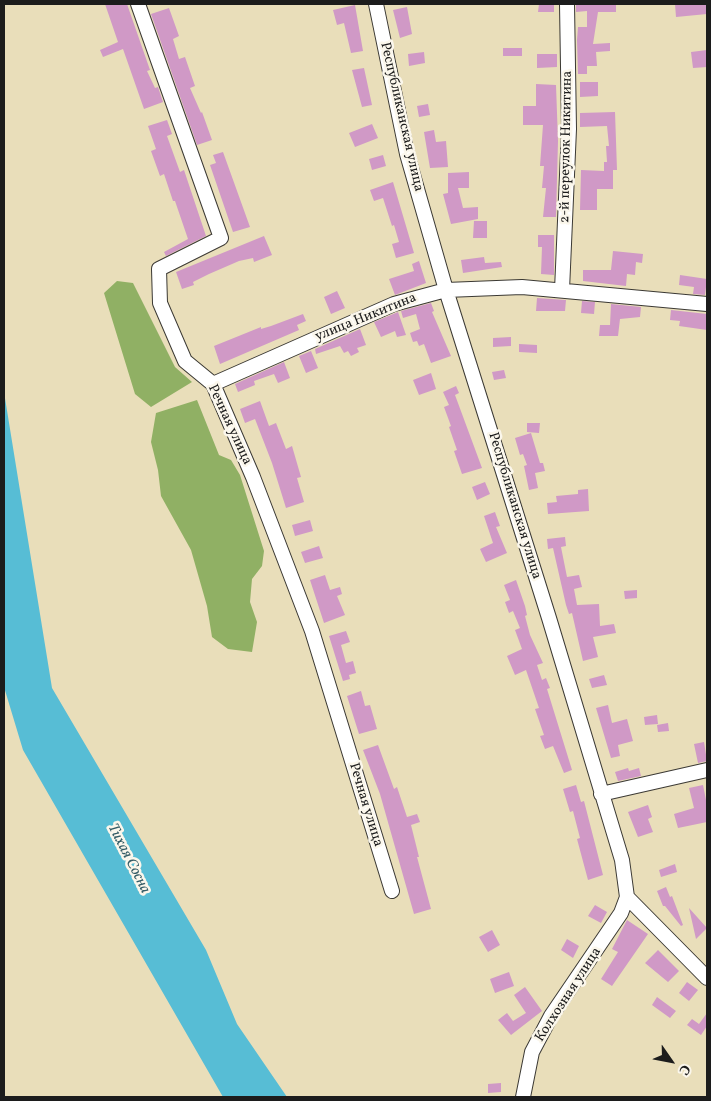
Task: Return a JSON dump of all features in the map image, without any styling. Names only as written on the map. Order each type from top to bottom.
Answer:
[{"type":"street","name":"Речная улица","points":[[138,4],[221,238],[159,269],[160,303],[185,361],[212,384],[253,478],[312,631],[392,891]]},
{"type":"street","name":"Республиканская улица","points":[[376,4],[407,154],[446,290],[549,618],[622,860],[627,897]]},
{"type":"street","name":"2-й переулок Никитина","points":[[562,290],[569,129],[567,4]]},
{"type":"street","name":"улица Никитина","points":[[212,384],[394,304],[446,290],[522,286],[707,304]]},
{"type":"street","points":[[601,794],[707,770]]},
{"type":"street","points":[[627,897],[707,978]]},
{"type":"street","name":"Колхозная улица","points":[[523,1097],[532,1052],[544,1030],[621,913],[627,897]]},
{"type":"green space","points":[[117,281],[133,283],[175,367],[192,382],[151,407],[135,394],[104,293]]},
{"type":"green space","points":[[197,400],[219,455],[231,460],[240,475],[264,551],[262,566],[252,579],[250,602],[257,622],[252,652],[228,649],[212,637],[207,606],[191,550],[161,496],[158,470],[151,442],[156,413]]},
{"type":"water","name":"Тихая Сосна","points":[[4,392],[52,688],[206,950],[237,1024],[287,1097],[223,1097],[23,750],[4,687]]},
{"type":"building","points":[[105,4],[127,4],[150,70],[147,71],[155,88],[158,87],[163,102],[144,109],[123,49],[103,57],[100,50],[118,42]]},
{"type":"building","points":[[539,4],[554,4],[554,12],[538,12]]},
{"type":"building","points":[[576,4],[616,4],[616,12],[598,12],[593,44],[610,43],[610,51],[596,52],[597,66],[587,66],[587,74],[578,74],[577,40],[578,27],[587,27],[587,11],[576,12]]},
{"type":"building","points":[[675,4],[707,4],[707,14],[676,17]]},
{"type":"building","points":[[355,5],[363,51],[351,53],[344,23],[337,25],[333,10]]},
{"type":"building","points":[[407,7],[412,34],[400,38],[393,10]]},
{"type":"building","points":[[169,8],[179,36],[173,39],[179,59],[185,57],[195,86],[190,88],[202,112],[212,140],[197,145],[151,14]]},
{"type":"building","points":[[503,48],[522,48],[522,56],[503,56]]},
{"type":"building","points":[[707,50],[707,67],[693,68],[691,52]]},
{"type":"building","points":[[424,52],[425,63],[409,66],[408,54]]},
{"type":"building","points":[[537,54],[557,54],[557,67],[537,68]]},
{"type":"building","points":[[364,68],[372,105],[362,107],[352,70]]},
{"type":"building","points":[[580,82],[598,82],[598,96],[580,97]]},
{"type":"building","points":[[536,84],[556,85],[558,141],[556,217],[543,217],[546,188],[542,188],[544,166],[540,166],[543,125],[523,125],[523,106],[536,106]]},
{"type":"building","points":[[428,104],[430,115],[419,117],[417,106]]},
{"type":"building","points":[[615,112],[617,170],[613,170],[613,189],[597,189],[597,210],[580,210],[581,170],[604,171],[604,162],[607,162],[606,146],[609,146],[607,126],[580,127],[580,113]]},
{"type":"building","points":[[167,120],[172,134],[167,136],[180,172],[184,170],[206,236],[166,256],[164,252],[188,239],[164,174],[160,176],[151,151],[156,149],[148,126]]},
{"type":"building","points":[[372,124],[378,138],[355,147],[349,133]]},
{"type":"building","points":[[434,130],[436,142],[446,141],[448,167],[430,168],[424,132]]},
{"type":"building","points":[[223,152],[250,227],[233,232],[210,165],[216,163],[213,155]]},
{"type":"building","points":[[383,155],[386,166],[372,170],[369,159]]},
{"type":"building","points":[[469,172],[469,188],[458,188],[463,208],[478,207],[478,219],[451,224],[443,194],[448,193],[448,173]]},
{"type":"building","points":[[393,182],[414,253],[396,258],[392,244],[399,242],[394,225],[392,226],[383,198],[374,201],[370,190]]},
{"type":"building","points":[[474,221],[487,221],[487,238],[473,238]]},
{"type":"building","points":[[538,235],[554,235],[554,275],[541,274],[542,247],[538,247]]},
{"type":"building","points":[[264,236],[272,255],[254,262],[253,258],[239,261],[193,282],[194,285],[182,289],[176,272]]},
{"type":"building","points":[[613,251],[643,254],[642,263],[636,262],[635,275],[627,274],[626,286],[583,281],[583,270],[611,270]]},
{"type":"building","points":[[484,257],[485,263],[501,262],[502,267],[463,273],[461,260]]},
{"type":"building","points":[[419,261],[426,283],[395,295],[389,279],[414,271],[412,264]]},
{"type":"building","points":[[680,275],[707,279],[705,295],[693,294],[694,287],[679,285]]},
{"type":"building","points":[[337,291],[345,308],[331,314],[324,297]]},
{"type":"building","points":[[537,298],[566,300],[565,311],[536,311]]},
{"type":"building","points":[[582,301],[595,302],[594,314],[581,313]]},
{"type":"building","points":[[431,303],[434,311],[432,312],[451,356],[431,363],[424,344],[419,346],[417,341],[413,342],[410,333],[420,329],[416,314],[403,318],[401,311]]},
{"type":"building","points":[[611,304],[641,307],[640,317],[620,319],[618,336],[599,336],[600,325],[610,325]]},
{"type":"building","points":[[671,310],[707,314],[707,330],[679,326],[680,321],[670,320]]},
{"type":"building","points":[[398,312],[406,335],[397,337],[395,331],[381,337],[374,322]]},
{"type":"building","points":[[303,314],[306,321],[297,325],[299,330],[220,364],[214,346],[261,327],[261,329],[271,326]]},
{"type":"building","points":[[360,329],[366,345],[357,348],[359,352],[351,356],[348,351],[344,353],[340,346],[316,354],[315,349]]},
{"type":"building","points":[[511,337],[511,346],[493,347],[493,338]]},
{"type":"building","points":[[519,344],[537,345],[537,353],[519,352]]},
{"type":"building","points":[[311,351],[318,368],[306,373],[299,356]]},
{"type":"building","points":[[284,362],[290,378],[278,383],[274,374],[254,381],[255,385],[238,392],[235,384]]},
{"type":"building","points":[[504,370],[506,378],[494,380],[492,372]]},
{"type":"building","points":[[431,373],[436,389],[419,395],[413,380]]},
{"type":"building","points":[[456,386],[459,393],[455,395],[482,468],[462,474],[454,451],[457,450],[449,427],[451,426],[444,407],[449,405],[443,392]]},
{"type":"building","points":[[260,401],[269,426],[276,423],[286,449],[292,446],[301,477],[297,478],[304,502],[286,508],[272,463],[255,419],[245,423],[240,409]]},
{"type":"building","points":[[527,423],[540,423],[539,433],[527,432]]},
{"type":"building","points":[[531,433],[540,463],[543,463],[545,471],[535,473],[538,488],[529,490],[524,466],[527,465],[523,454],[520,455],[515,438]]},
{"type":"building","points":[[485,482],[490,494],[477,500],[472,487]]},
{"type":"building","points":[[588,489],[589,511],[548,514],[547,503],[557,502],[556,496],[578,494],[578,490]]},
{"type":"building","points":[[495,512],[500,526],[496,527],[507,553],[486,562],[480,549],[493,543],[484,516]]},
{"type":"building","points":[[310,520],[313,531],[295,536],[292,525]]},
{"type":"building","points":[[565,537],[566,546],[561,547],[567,577],[579,575],[582,587],[574,589],[577,605],[599,604],[600,626],[614,624],[616,633],[593,637],[598,657],[583,661],[572,613],[569,614],[566,605],[553,548],[548,549],[547,539]]},
{"type":"building","points":[[319,546],[323,558],[305,563],[301,552]]},
{"type":"building","points":[[325,575],[330,590],[340,587],[342,594],[337,596],[345,615],[324,623],[310,580]]},
{"type":"building","points":[[516,580],[525,606],[527,615],[525,616],[530,635],[543,663],[537,665],[542,680],[546,678],[550,688],[547,689],[572,770],[564,773],[553,746],[545,749],[540,736],[544,735],[535,709],[539,708],[526,670],[515,675],[507,656],[522,649],[515,630],[520,628],[513,611],[509,613],[505,602],[510,600],[504,585]]},
{"type":"building","points":[[637,590],[637,598],[625,599],[624,591]]},
{"type":"building","points":[[346,631],[350,642],[341,645],[346,663],[353,661],[356,673],[349,675],[350,679],[343,681],[329,636]]},
{"type":"building","points":[[604,675],[607,685],[592,688],[589,679]]},
{"type":"building","points":[[361,691],[365,706],[370,705],[377,729],[359,734],[347,696]]},
{"type":"building","points":[[608,705],[612,723],[627,719],[633,741],[618,745],[620,756],[611,758],[596,708]]},
{"type":"building","points":[[657,715],[658,724],[645,725],[644,717]]},
{"type":"building","points":[[668,723],[669,731],[658,732],[657,725]]},
{"type":"building","points":[[704,742],[707,761],[698,763],[694,744]]},
{"type":"building","points":[[378,745],[394,789],[397,787],[407,817],[417,814],[420,822],[411,825],[419,857],[417,857],[431,909],[414,914],[380,794],[363,750]]},
{"type":"building","points":[[628,768],[629,771],[639,768],[641,776],[618,781],[615,772]]},
{"type":"building","points":[[576,785],[581,802],[584,801],[603,875],[588,880],[577,839],[580,838],[573,811],[570,812],[563,789]]},
{"type":"building","points":[[703,785],[707,805],[707,822],[678,828],[674,814],[694,808],[689,788]]},
{"type":"building","points":[[648,805],[652,817],[648,819],[653,832],[638,837],[628,812]]},
{"type":"building","points":[[675,864],[677,872],[661,877],[659,870]]},
{"type":"building","points":[[666,887],[670,897],[672,896],[683,925],[681,926],[663,906],[657,891]]},
{"type":"building","points":[[595,905],[607,912],[601,923],[588,916]]},
{"type":"building","points":[[689,908],[707,928],[696,939]]},
{"type":"building","points":[[627,920],[648,934],[612,986],[601,979],[618,952],[612,949]]},
{"type":"building","points":[[492,930],[500,945],[488,952],[479,937]]},
{"type":"building","points":[[567,939],[579,946],[573,958],[561,950]]},
{"type":"building","points":[[658,950],[679,971],[668,982],[645,963]]},
{"type":"building","points":[[509,972],[514,986],[495,993],[490,979]]},
{"type":"building","points":[[687,982],[698,990],[689,1001],[679,993]]},
{"type":"building","points":[[525,987],[542,1011],[511,1035],[498,1020],[507,1013],[513,1021],[526,1013],[514,995]]},
{"type":"building","points":[[657,997],[676,1011],[670,1018],[652,1005]]},
{"type":"building","points":[[707,1013],[707,1026],[701,1035],[687,1025],[692,1019],[699,1024]]},
{"type":"building","points":[[501,1083],[501,1092],[488,1093],[488,1084]]}]
